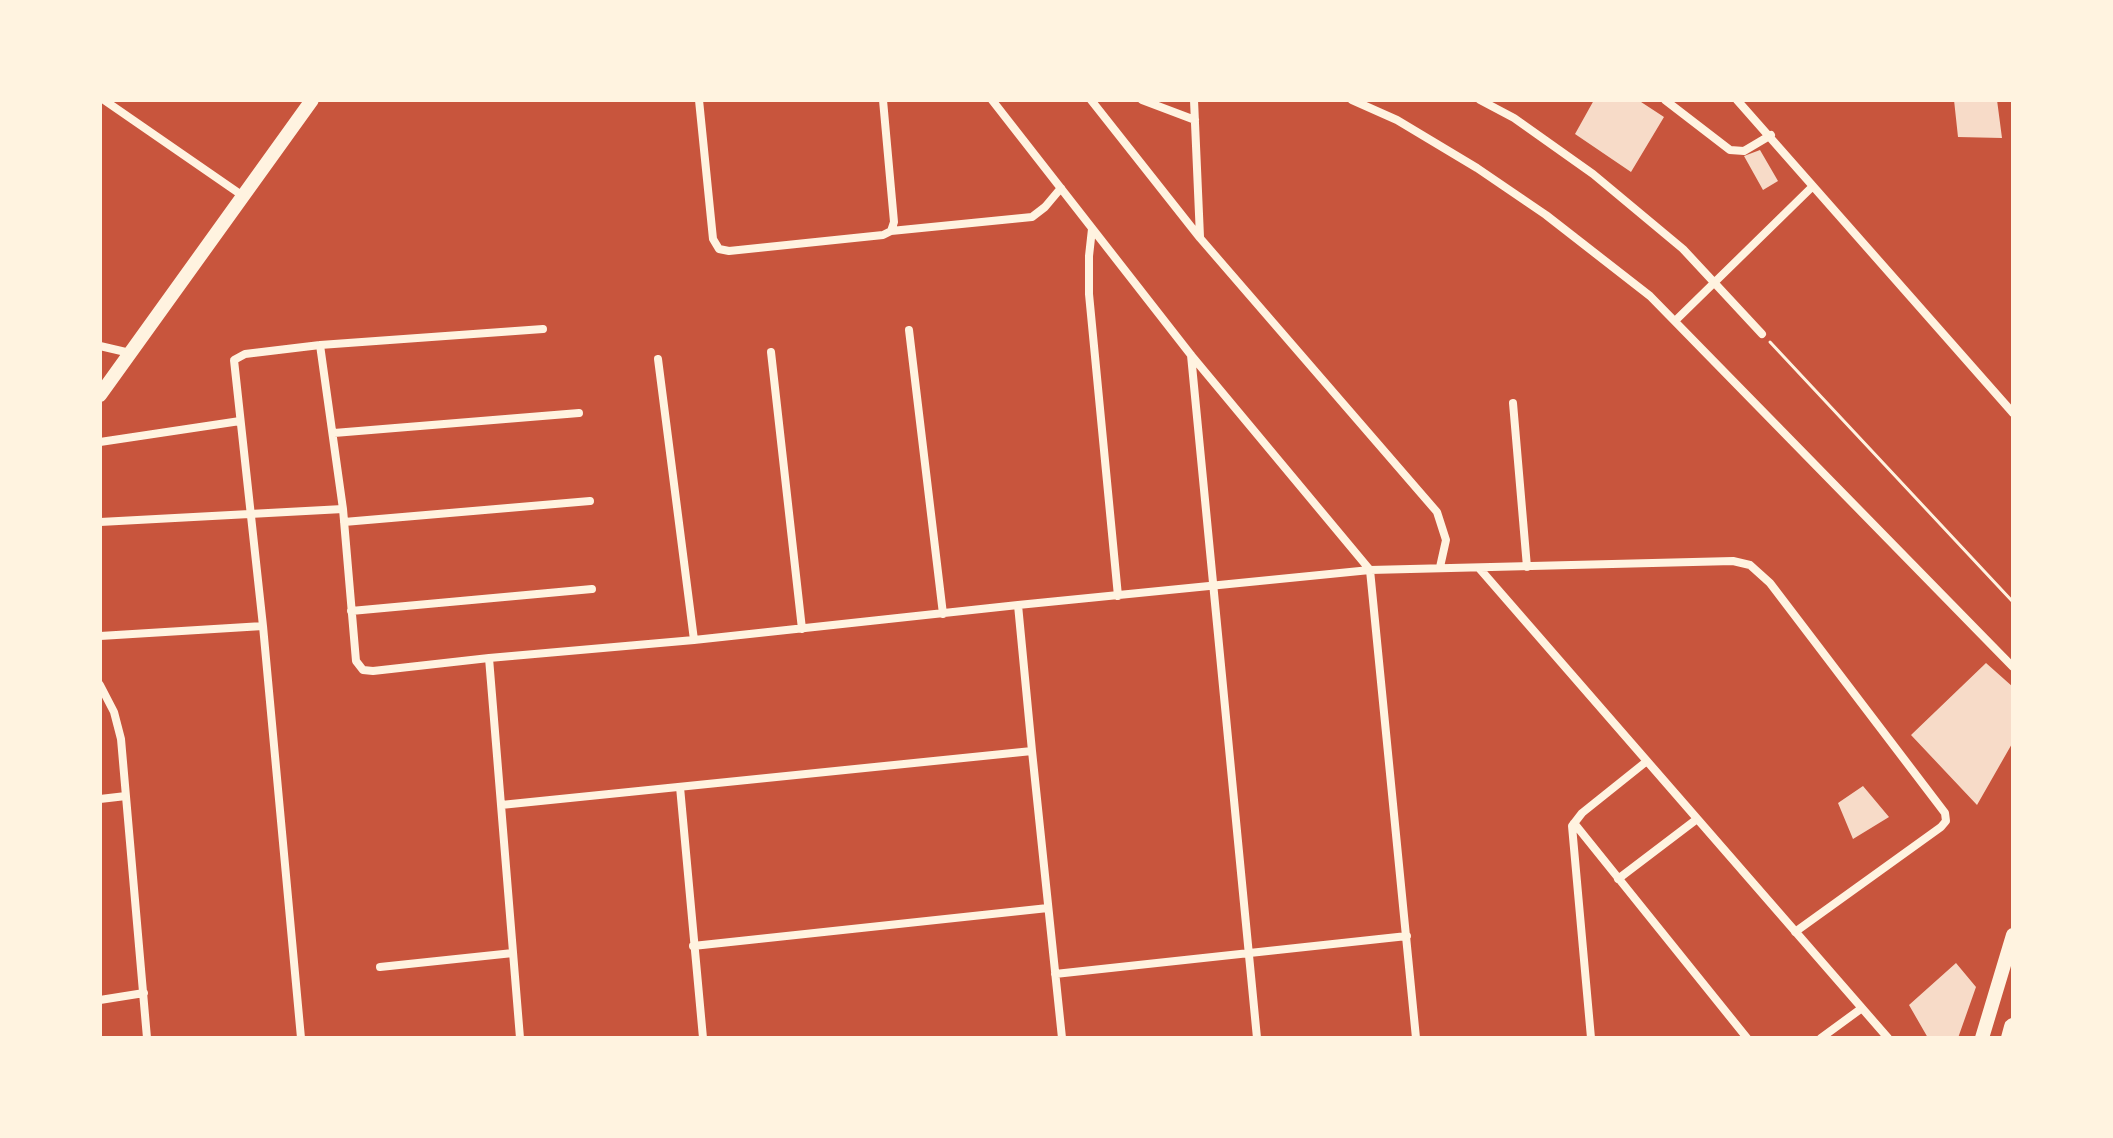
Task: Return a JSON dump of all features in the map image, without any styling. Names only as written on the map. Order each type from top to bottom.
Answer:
[{"type":"highway","points":[[2010,1038],[2013,1027]]},
{"type":"street","points":[[104,100],[243,196]]},
{"type":"street","points":[[100,395],[312,100]]},
{"type":"street","points":[[699,100],[713,239],[719,249],[745,250],[1032,217],[1061,188]]},
{"type":"street","points":[[883,100],[894,222],[891,231]]},
{"type":"street","points":[[992,100],[1191,355],[1370,570],[1416,1038]]},
{"type":"street","points":[[1091,100],[1200,238],[1437,512],[1446,540],[1440,567]]},
{"type":"street","points":[[1142,100],[1195,120]]},
{"type":"street","points":[[1194,100],[1200,238]]},
{"type":"street","points":[[1352,100],[1397,120],[1489,176],[1614,266],[1675,321],[2013,667]]},
{"type":"street","points":[[1480,100],[1514,118],[1593,174],[1683,249],[1762,334]]},
{"type":"street","points":[[1665,100],[1730,150],[1744,151],[1771,135]]},
{"type":"street","points":[[1737,100],[2013,413]]},
{"type":"street","points":[[1675,321],[1813,186]]},
{"type":"street","points":[[1092,229],[1089,294],[1118,596]]},
{"type":"street","points":[[301,1038],[263,626],[234,360],[245,354],[320,345],[543,329]]},
{"type":"street","points":[[909,330],[943,614]]},
{"type":"street","points":[[320,345],[343,509],[356,661],[363,670],[694,640],[1370,570],[1733,561],[1750,565],[1770,583],[1941,806],[1946,821],[1795,932]]},
{"type":"street","points":[[100,346],[130,353]]},
{"type":"street","points":[[771,352],[802,629]]},
{"type":"street","points":[[1191,355],[1257,1038]]},
{"type":"street","points":[[658,359],[694,640]]},
{"type":"street","points":[[1513,403],[1527,567]]},
{"type":"street","points":[[334,433],[579,413]]},
{"type":"street","points":[[100,442],[240,421]]},
{"type":"street","points":[[344,522],[590,501]]},
{"type":"street","points":[[100,522],[343,509]]},
{"type":"street","points":[[1479,568],[1888,1038]]},
{"type":"street","points":[[351,611],[592,589]]},
{"type":"street","points":[[1018,605],[1062,1038]]},
{"type":"street","points":[[100,636],[263,626]]},
{"type":"street","points":[[489,658],[520,1038]]},
{"type":"street","points":[[100,685],[114,712],[121,739],[147,1038]]},
{"type":"street","points":[[501,805],[1032,751]]},
{"type":"street","points":[[1591,1038],[1571,833],[1582,813],[1647,761]]},
{"type":"street","points":[[680,787],[703,1038]]},
{"type":"street","points":[[100,799],[126,796]]},
{"type":"street","points":[[1618,879],[1697,819]]},
{"type":"street","points":[[1574,823],[1747,1038]]},
{"type":"street","points":[[693,946],[1048,908]]},
{"type":"street","points":[[1982,1038],[2013,935]]},
{"type":"street","points":[[1055,974],[1407,936]]},
{"type":"street","points":[[380,967],[513,953]]},
{"type":"street","points":[[100,1000],[144,993]]},
{"type":"street","points":[[1821,1038],[1862,1008]]},
{"type":"path","points":[[1762,334],[2012,601]]},
{"type":"building","points":[[1594,100],[1638,100],[1664,117],[1631,172],[1575,134]]},
{"type":"building","points":[[1954,100],[1997,100],[2002,138],[1958,137]]},
{"type":"building","points":[[1760,150],[1778,181],[1763,190],[1744,156]]},
{"type":"building","points":[[1986,663],[2013,687],[2013,742],[1977,805],[1911,735]]},
{"type":"building","points":[[1863,786],[1889,817],[1853,839],[1838,803]]},
{"type":"building","points":[[1956,963],[1976,987],[1958,1038],[1928,1038],[1909,1005]]}]
